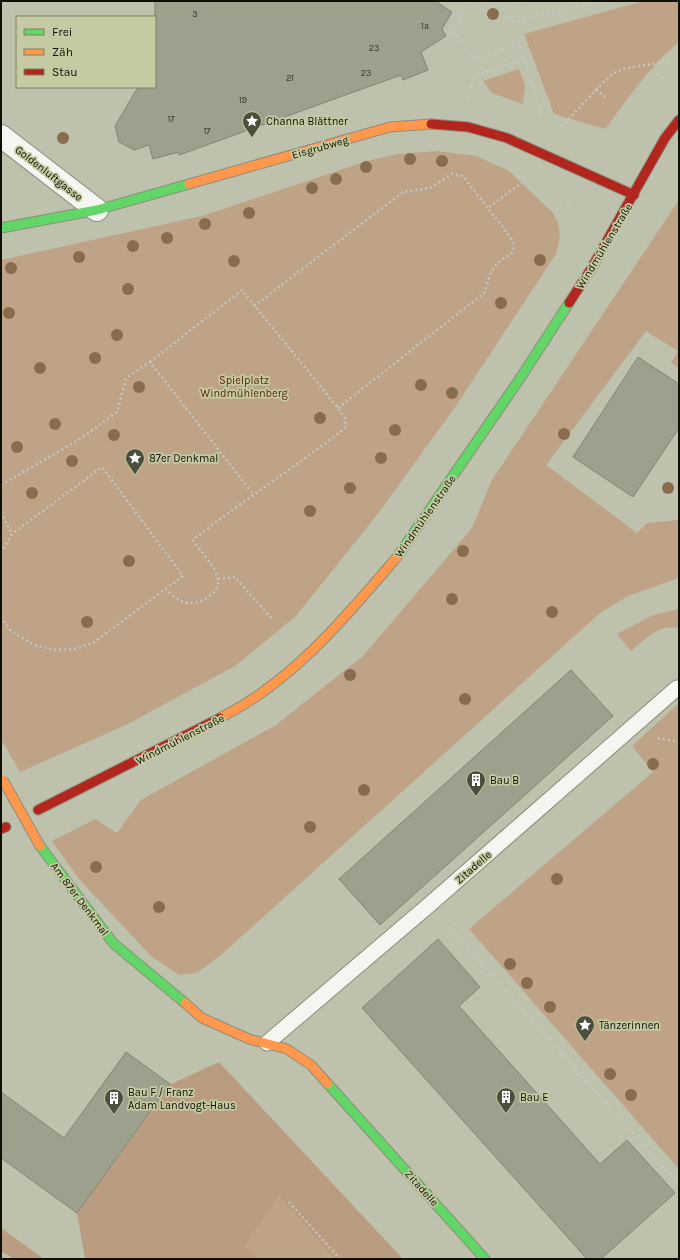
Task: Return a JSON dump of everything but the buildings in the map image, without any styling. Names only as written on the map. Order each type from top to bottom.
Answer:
[{"type":"street","name":"Windmühlenstraße","points":[[38,810],[232,712],[300,664],[356,605],[405,547],[575,294],[634,195],[665,138],[679,120]]},
{"type":"street","name":"Eisgrubweg","points":[[1,228],[97,210],[390,127],[428,124],[468,127],[506,138],[634,195]]},
{"type":"street","name":"Goldenluftgasse","points":[[1,136],[97,210]]},
{"type":"street","name":"Am 87er Denkmal","points":[[2,778],[40,846],[113,943],[183,1002]]},
{"type":"street","name":"Zitadelle","points":[[183,1002],[202,1018],[249,1039],[287,1048],[311,1065],[485,1259]]},
{"type":"lane","name":"Zitadelle","points":[[267,1043],[429,905],[677,688]]},
{"type":"path","points":[[467,1],[461,17],[452,31],[475,60],[519,44],[542,118]]},
{"type":"path","points":[[496,1],[513,22]]},
{"type":"path","points":[[513,22],[521,1]]},
{"type":"path","points":[[513,22],[603,1]]},
{"type":"path","points":[[469,98],[474,76],[524,59]]},
{"type":"path","points":[[558,131],[612,74],[623,69],[670,61]]},
{"type":"path","points":[[656,74],[661,78]]},
{"type":"path","points":[[596,90],[605,97]]},
{"type":"path","points":[[254,306],[403,192],[430,188],[452,174],[459,174],[463,176],[512,238],[514,247],[512,253],[494,267],[484,292],[338,408]]},
{"type":"path","points":[[488,207],[521,183]]},
{"type":"path","points":[[565,211],[570,202]]},
{"type":"path","points":[[1,484],[80,439],[118,412],[126,378],[150,362],[242,290],[338,408],[346,420],[344,429],[301,463],[253,494],[193,540],[214,570],[218,580],[216,589],[210,595],[197,603],[183,602],[166,590]]},
{"type":"path","points":[[150,362],[253,494]]},
{"type":"path","points":[[1,553],[12,534],[102,467],[183,576],[93,643],[75,649],[56,650],[34,645],[11,631],[1,617]]},
{"type":"path","points":[[1,512],[12,534]]},
{"type":"path","points":[[218,580],[235,577],[272,619]]},
{"type":"path","points":[[429,905],[679,1185]]},
{"type":"path","points":[[289,1202],[340,1259]]},
{"type":"green space","points":[[644,1],[679,1],[679,42],[648,72],[605,129],[554,114],[524,34]]},
{"type":"green space","points":[[519,69],[525,85],[523,104],[492,93],[483,81]]},
{"type":"green space","name":"Spielplatz Windmühlenberg","points":[[438,151],[476,156],[509,171],[552,212],[558,222],[560,232],[556,254],[453,410],[377,515],[296,616],[235,666],[128,724],[20,772],[1,739],[1,260],[202,216],[367,161],[398,154]]},
{"type":"green space","points":[[679,200],[679,368],[671,363],[678,351],[646,331],[546,465],[637,533],[647,523],[679,520],[679,578],[628,596],[600,613],[220,956],[197,973],[179,975],[151,956],[79,879],[52,841],[95,819],[117,833],[141,800],[276,725],[363,656],[472,528],[492,480]]},
{"type":"green space","points":[[679,609],[679,628],[672,627],[659,630],[647,637],[631,651],[617,634],[653,615]]},
{"type":"green space","points":[[679,703],[679,1169],[469,929],[653,772],[632,746]]},
{"type":"green space","points":[[279,1196],[334,1259],[258,1259],[245,1245]]},
{"type":"shaded area","points":[[219,1062],[403,1259],[334,1259],[279,1196],[245,1245],[258,1259],[85,1259],[77,1213],[171,1084]]},
{"type":"shaded area","points":[[1,1228],[44,1259],[14,1259],[1,1251]]},
{"type":"traffic: fast","points":[[1,228],[97,210],[189,184]]},
{"type":"traffic: fast","points":[[397,557],[519,380],[569,303]]},
{"type":"traffic: fast","points":[[40,846],[113,943],[185,1003]]},
{"type":"traffic: fast","points":[[328,1084],[485,1259]]},
{"type":"traffic: slow","points":[[189,184],[390,127],[431,124]]},
{"type":"traffic: slow","points":[[220,718],[271,686],[316,647],[358,603],[397,557]]},
{"type":"traffic: slow","points":[[3,780],[40,846]]},
{"type":"traffic: slow","points":[[185,1003],[202,1018],[249,1039],[287,1049],[311,1065],[328,1084]]},
{"type":"traffic: jam","points":[[569,303],[591,269],[665,138],[679,120]]},
{"type":"traffic: jam","points":[[431,124],[468,127],[507,138],[634,195]]},
{"type":"traffic: jam","points":[[38,810],[220,718]]},
{"type":"traffic: jam","points":[[1,829],[6,827]]},
{"type":"place","name":"Channa Blättner","points":[[252,138]]},
{"type":"place","name":"87er Denkmal","points":[[135,475]]},
{"type":"place","name":"Bau B","points":[[476,797]]},
{"type":"place","name":"Tänzerinnen","points":[[585,1042]]},
{"type":"place","name":"Bau E","points":[[506,1114]]},
{"type":"place","name":"Bau F / Franz Adam Landvogt-Haus","points":[[114,1115]]}]
